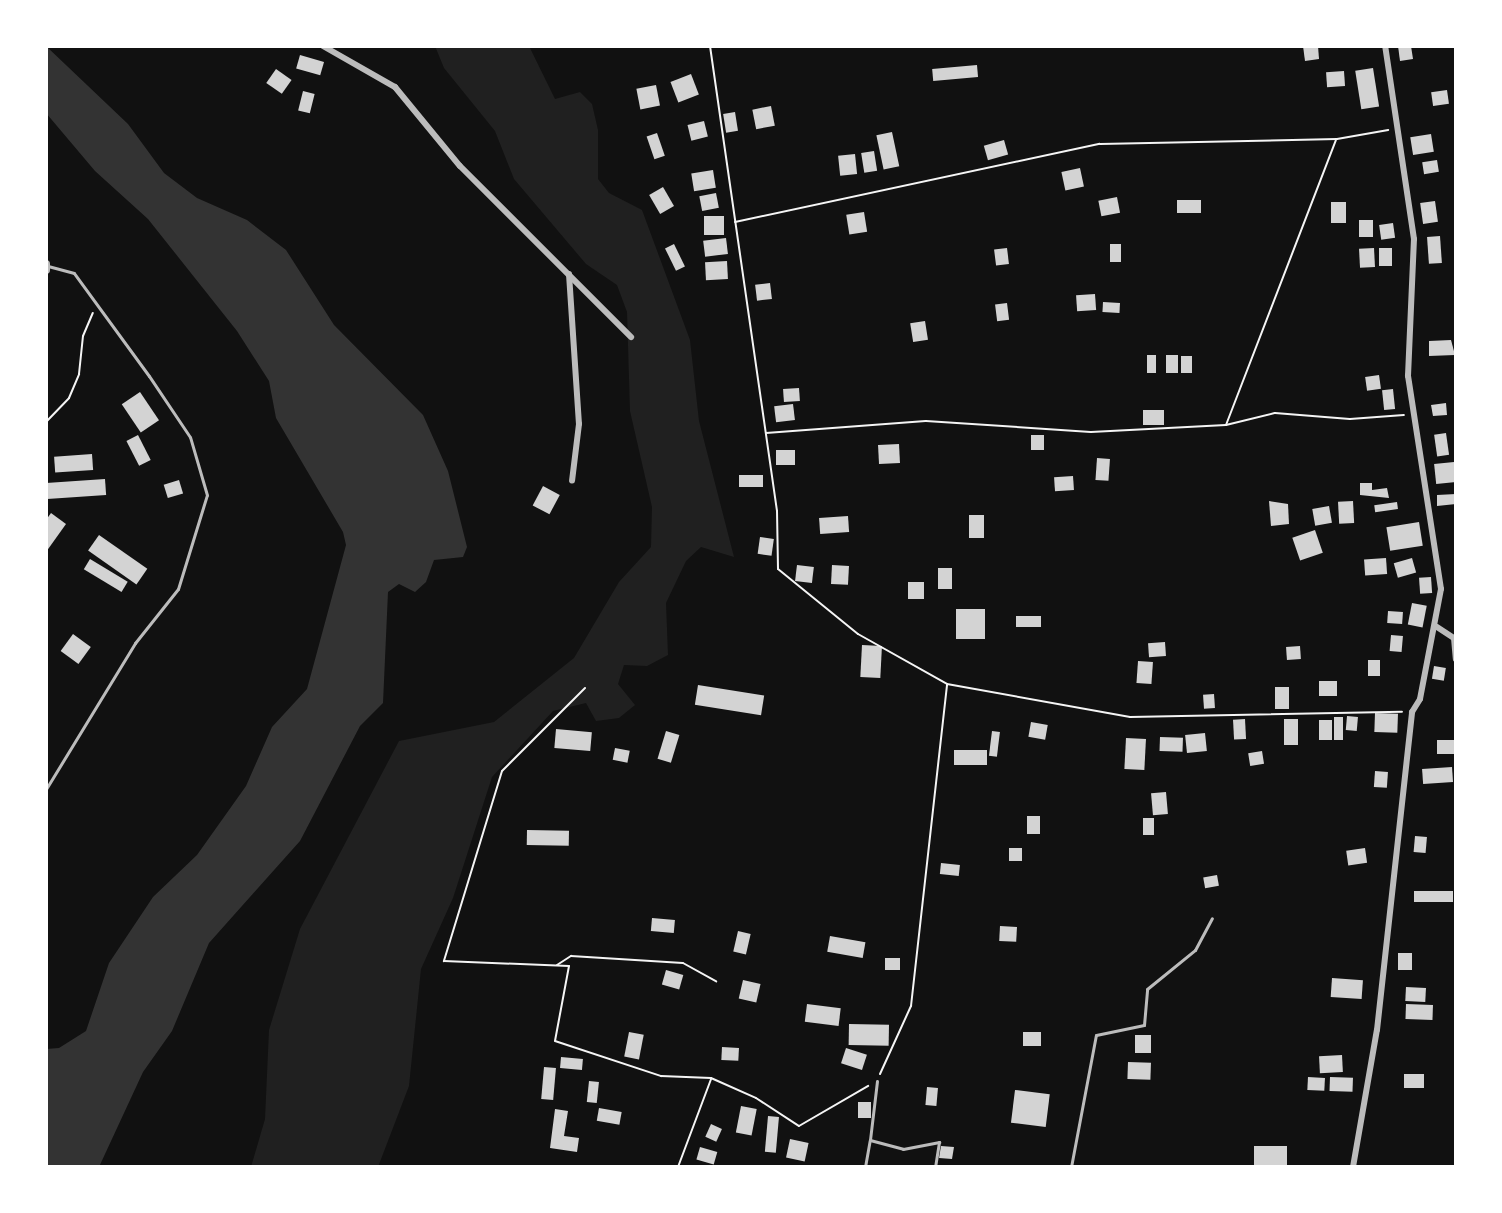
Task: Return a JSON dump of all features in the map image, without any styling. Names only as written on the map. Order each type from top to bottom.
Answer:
[{"type":"street","points":[[323,46],[395,87],[460,166],[631,337]]},
{"type":"street","points":[[1353,1167],[1377,1030],[1412,712],[1420,699],[1437,627],[1441,589],[1413,414],[1407,322],[1414,239],[1394,129],[1385,46]]},
{"type":"street","points":[[569,274],[579,424],[572,481]]},
{"type":"street","points":[[1437,627],[1454,638],[1456,659]]},
{"type":"lane","points":[[46,789],[135,643],[178,589],[207,495],[190,437],[74,273],[47,267]]},
{"type":"lane","points":[[1071,1167],[1096,1035],[1144,1025],[1147,989],[1195,950],[1212,918]]},
{"type":"lane","points":[[865,1167],[877,1081]]},
{"type":"lane","points":[[870,1140],[903,1149],[939,1142],[935,1167]]},
{"type":"path","points":[[710,46],[777,511],[778,569],[858,634],[947,684],[1130,717],[1412,712]]},
{"type":"path","points":[[734,223],[1100,144],[1337,139],[1394,129]]},
{"type":"path","points":[[1226,425],[1337,139]]},
{"type":"path","points":[[46,422],[69,398],[79,374],[83,336],[96,304]]},
{"type":"path","points":[[764,433],[926,421],[1091,432],[1226,425],[1275,413],[1350,419],[1413,414]]},
{"type":"path","points":[[585,688],[502,771],[444,961],[569,966],[555,1041],[661,1076],[711,1078],[756,1098],[799,1126],[877,1081],[911,1006],[947,684]]},
{"type":"path","points":[[556,966],[571,956],[683,963],[716,981]]},
{"type":"path","points":[[678,1167],[711,1078]]},
{"type":"shaded area","points":[[46,46],[128,124],[164,173],[197,198],[247,220],[286,250],[334,325],[423,415],[448,471],[467,547],[463,557],[434,560],[426,582],[415,592],[399,584],[388,592],[383,703],[360,726],[300,841],[209,943],[172,1031],[143,1072],[99,1167],[46,1167],[46,1049],[59,1048],[86,1031],[109,963],[153,897],[197,855],[246,786],[272,727],[307,689],[346,545],[343,532],[276,418],[269,381],[237,331],[148,219],[95,171],[46,113]]},
{"type":"shaded area","points":[[435,46],[529,46],[555,99],[580,92],[592,104],[598,130],[598,179],[609,193],[642,210],[690,340],[699,421],[734,557],[701,547],[686,561],[666,603],[668,655],[647,666],[624,665],[618,684],[635,705],[619,718],[596,721],[586,703],[553,711],[492,777],[453,898],[421,969],[409,1086],[378,1167],[251,1167],[265,1119],[269,1030],[300,929],[399,741],[494,722],[574,658],[619,582],[651,547],[652,507],[630,411],[627,312],[617,285],[586,264],[514,179],[495,131],[444,68]]},
{"type":"building","points":[[1303,46],[1318,46],[1319,59],[1305,61]]},
{"type":"building","points":[[1398,46],[1411,46],[1413,59],[1400,61]]},
{"type":"building","points":[[300,55],[324,62],[320,75],[296,68]]},
{"type":"building","points":[[977,65],[978,77],[933,81],[932,69]]},
{"type":"building","points":[[1373,68],[1379,107],[1361,109],[1355,71]]},
{"type":"building","points":[[276,69],[292,80],[282,94],[266,83]]},
{"type":"building","points":[[1344,71],[1345,86],[1327,87],[1326,72]]},
{"type":"building","points":[[691,74],[699,95],[678,102],[670,82]]},
{"type":"building","points":[[656,85],[660,106],[640,109],[636,89]]},
{"type":"building","points":[[1447,90],[1449,104],[1433,106],[1431,92]]},
{"type":"building","points":[[303,91],[315,94],[310,113],[298,110]]},
{"type":"building","points":[[771,106],[775,126],[756,129],[752,110]]},
{"type":"building","points":[[735,112],[738,131],[726,133],[723,114]]},
{"type":"building","points":[[704,121],[708,137],[691,141],[688,125]]},
{"type":"building","points":[[892,132],[899,166],[884,170],[876,135]]},
{"type":"building","points":[[657,133],[665,156],[654,159],[647,137]]},
{"type":"building","points":[[1431,134],[1434,152],[1413,155],[1410,137]]},
{"type":"building","points":[[1004,140],[1008,154],[988,160],[984,146]]},
{"type":"building","points":[[874,151],[877,171],[864,173],[861,153]]},
{"type":"building","points":[[855,154],[857,174],[840,176],[838,156]]},
{"type":"building","points":[[1437,160],[1439,172],[1424,174],[1422,162]]},
{"type":"building","points":[[1080,168],[1084,187],[1065,191],[1061,172]]},
{"type":"building","points":[[713,170],[716,188],[694,191],[691,173]]},
{"type":"building","points":[[663,187],[674,206],[660,214],[649,195]]},
{"type":"building","points":[[716,193],[719,208],[702,211],[699,196]]},
{"type":"building","points":[[1117,197],[1120,213],[1101,216],[1098,201]]},
{"type":"building","points":[[1177,200],[1201,200],[1201,213],[1177,213]]},
{"type":"building","points":[[1435,201],[1438,222],[1423,224],[1420,203]]},
{"type":"building","points":[[1331,202],[1346,202],[1346,223],[1331,223]]},
{"type":"building","points":[[864,212],[867,232],[849,235],[846,215]]},
{"type":"building","points":[[704,216],[724,216],[724,235],[704,235]]},
{"type":"building","points":[[1359,220],[1373,220],[1373,237],[1359,237]]},
{"type":"building","points":[[1393,223],[1395,238],[1381,240],[1379,225]]},
{"type":"building","points":[[1440,236],[1442,263],[1429,264],[1427,237]]},
{"type":"building","points":[[726,238],[728,254],[705,257],[703,241]]},
{"type":"building","points":[[674,244],[685,266],[676,271],[665,248]]},
{"type":"building","points":[[1110,244],[1121,244],[1121,262],[1110,262]]},
{"type":"building","points":[[1007,248],[1009,264],[996,265],[994,250]]},
{"type":"building","points":[[1374,248],[1375,267],[1360,268],[1359,249]]},
{"type":"building","points":[[1379,248],[1392,248],[1392,266],[1379,266]]},
{"type":"building","points":[[727,261],[728,279],[706,280],[705,262]]},
{"type":"building","points":[[770,283],[772,299],[757,301],[755,285]]},
{"type":"building","points":[[1095,294],[1096,310],[1077,311],[1076,295]]},
{"type":"building","points":[[1103,302],[1120,303],[1119,313],[1102,312]]},
{"type":"building","points":[[1007,303],[1009,320],[997,321],[995,304]]},
{"type":"building","points":[[925,321],[928,340],[913,342],[910,323]]},
{"type":"building","points":[[1451,340],[1455,355],[1429,356],[1429,341]]},
{"type":"building","points":[[1147,355],[1156,355],[1156,373],[1147,373]]},
{"type":"building","points":[[1166,355],[1178,355],[1178,373],[1166,373]]},
{"type":"building","points":[[1181,356],[1192,356],[1192,373],[1181,373]]},
{"type":"building","points":[[1379,375],[1381,389],[1367,391],[1365,377]]},
{"type":"building","points":[[799,388],[800,401],[784,402],[783,389]]},
{"type":"building","points":[[1393,389],[1395,409],[1384,410],[1382,390]]},
{"type":"building","points":[[140,392],[159,420],[141,432],[122,404]]},
{"type":"building","points":[[1446,403],[1447,415],[1433,416],[1431,405]]},
{"type":"building","points":[[793,404],[795,420],[776,422],[774,406]]},
{"type":"building","points":[[1143,410],[1164,410],[1164,425],[1143,425]]},
{"type":"building","points":[[1446,433],[1449,455],[1437,456],[1434,435]]},
{"type":"building","points":[[138,435],[151,460],[139,466],[126,441]]},
{"type":"building","points":[[1031,435],[1044,435],[1044,450],[1031,450]]},
{"type":"building","points":[[899,444],[900,463],[879,464],[878,445]]},
{"type":"building","points":[[776,450],[795,450],[795,465],[776,465]]},
{"type":"building","points":[[92,454],[93,470],[55,473],[54,457]]},
{"type":"building","points":[[1097,458],[1110,459],[1108,481],[1095,480]]},
{"type":"building","points":[[1454,462],[1456,482],[1436,484],[1434,464]]},
{"type":"building","points":[[739,475],[763,475],[763,487],[739,487]]},
{"type":"building","points":[[1073,476],[1074,490],[1055,491],[1054,477]]},
{"type":"building","points":[[105,479],[106,495],[47,499],[46,483]]},
{"type":"building","points":[[179,480],[183,493],[168,498],[164,485]]},
{"type":"building","points":[[1360,483],[1372,483],[1372,490],[1387,488],[1389,498],[1360,495]]},
{"type":"building","points":[[543,486],[560,495],[549,514],[533,505]]},
{"type":"building","points":[[1456,494],[1456,504],[1437,506],[1437,495]]},
{"type":"building","points":[[1269,501],[1288,504],[1289,524],[1271,526]]},
{"type":"building","points":[[1353,501],[1354,523],[1339,524],[1338,502]]},
{"type":"building","points":[[1397,502],[1398,509],[1375,512],[1374,505]]},
{"type":"building","points":[[1329,506],[1332,523],[1315,526],[1312,509]]},
{"type":"building","points":[[51,513],[66,524],[46,552],[46,520]]},
{"type":"building","points":[[969,515],[984,515],[984,538],[969,538]]},
{"type":"building","points":[[848,516],[849,532],[820,534],[819,518]]},
{"type":"building","points":[[1419,522],[1423,546],[1390,551],[1386,527]]},
{"type":"building","points":[[1315,530],[1323,553],[1300,561],[1292,538]]},
{"type":"building","points":[[99,535],[147,569],[136,584],[88,551]]},
{"type":"building","points":[[760,537],[774,539],[771,556],[758,554]]},
{"type":"building","points":[[1386,558],[1387,574],[1365,575],[1364,560]]},
{"type":"building","points":[[1412,558],[1416,572],[1398,578],[1394,563]]},
{"type":"building","points":[[90,559],[128,582],[122,592],[84,569]]},
{"type":"building","points":[[797,565],[814,567],[812,583],[795,581]]},
{"type":"building","points":[[832,565],[849,566],[848,585],[831,584]]},
{"type":"building","points":[[938,568],[952,568],[952,589],[938,589]]},
{"type":"building","points":[[1431,577],[1432,593],[1420,594],[1419,578]]},
{"type":"building","points":[[908,582],[924,582],[924,599],[908,599]]},
{"type":"building","points":[[1412,603],[1427,606],[1423,627],[1408,625]]},
{"type":"building","points":[[956,609],[985,609],[985,639],[956,639]]},
{"type":"building","points":[[1388,611],[1403,612],[1402,624],[1387,623]]},
{"type":"building","points":[[1016,616],[1041,616],[1041,627],[1016,627]]},
{"type":"building","points":[[73,634],[91,647],[78,664],[61,651]]},
{"type":"building","points":[[1391,635],[1403,636],[1402,652],[1390,651]]},
{"type":"building","points":[[1165,642],[1166,656],[1149,657],[1148,643]]},
{"type":"building","points":[[862,645],[882,646],[880,678],[860,677]]},
{"type":"building","points":[[1300,646],[1301,659],[1287,660],[1286,647]]},
{"type":"building","points":[[1368,660],[1380,660],[1380,676],[1368,676]]},
{"type":"building","points":[[1138,661],[1153,662],[1151,684],[1136,683]]},
{"type":"building","points":[[1434,666],[1446,668],[1444,681],[1432,679]]},
{"type":"building","points":[[1319,681],[1337,681],[1337,696],[1319,696]]},
{"type":"building","points":[[698,685],[764,695],[761,715],[695,705]]},
{"type":"building","points":[[1275,687],[1289,687],[1289,709],[1275,709]]},
{"type":"building","points":[[1214,694],[1215,708],[1204,709],[1203,695]]},
{"type":"building","points":[[1375,713],[1398,714],[1397,733],[1374,732]]},
{"type":"building","points":[[1347,716],[1358,717],[1357,731],[1346,730]]},
{"type":"building","points":[[1334,717],[1343,717],[1343,740],[1334,740]]},
{"type":"building","points":[[1245,719],[1246,739],[1234,740],[1233,720]]},
{"type":"building","points":[[1284,719],[1298,719],[1298,745],[1284,745]]},
{"type":"building","points":[[1319,720],[1332,720],[1332,740],[1319,740]]},
{"type":"building","points":[[1031,722],[1048,725],[1045,740],[1028,737]]},
{"type":"building","points":[[556,729],[592,732],[590,751],[554,748]]},
{"type":"building","points":[[666,731],[679,735],[671,763],[658,759]]},
{"type":"building","points":[[992,731],[1000,732],[997,757],[989,756]]},
{"type":"building","points":[[1205,733],[1207,751],[1187,753],[1185,735]]},
{"type":"building","points":[[1160,737],[1183,738],[1182,752],[1160,751]]},
{"type":"building","points":[[1126,738],[1146,739],[1144,770],[1124,769]]},
{"type":"building","points":[[1437,740],[1455,740],[1455,754],[1437,754]]},
{"type":"building","points":[[615,748],[630,751],[627,763],[613,760]]},
{"type":"building","points":[[954,750],[987,750],[987,765],[954,765]]},
{"type":"building","points":[[1262,751],[1264,764],[1250,766],[1248,753]]},
{"type":"building","points":[[1452,767],[1453,782],[1423,784],[1422,769]]},
{"type":"building","points":[[1375,771],[1388,772],[1387,788],[1374,787]]},
{"type":"building","points":[[1166,792],[1168,814],[1153,815],[1151,793]]},
{"type":"building","points":[[1027,816],[1040,816],[1040,834],[1027,834]]},
{"type":"building","points":[[1143,818],[1154,818],[1154,835],[1143,835]]},
{"type":"building","points":[[527,830],[569,831],[569,846],[527,845]]},
{"type":"building","points":[[1415,836],[1427,837],[1426,853],[1414,852]]},
{"type":"building","points":[[1009,848],[1022,848],[1022,861],[1009,861]]},
{"type":"building","points":[[1365,848],[1367,863],[1348,865],[1346,851]]},
{"type":"building","points":[[941,863],[960,865],[959,876],[940,874]]},
{"type":"building","points":[[1217,875],[1219,886],[1205,888],[1203,877]]},
{"type":"building","points":[[1414,891],[1453,891],[1453,902],[1414,902]]},
{"type":"building","points":[[652,918],[675,920],[674,933],[651,931]]},
{"type":"building","points":[[1000,926],[1017,927],[1016,942],[999,941]]},
{"type":"building","points":[[738,931],[751,934],[746,954],[733,951]]},
{"type":"building","points":[[830,936],[865,942],[863,958],[827,952]]},
{"type":"building","points":[[1398,953],[1412,953],[1412,970],[1398,970]]},
{"type":"building","points":[[885,958],[900,958],[900,970],[885,970]]},
{"type":"building","points":[[666,970],[683,975],[679,989],[662,984]]},
{"type":"building","points":[[1332,978],[1363,980],[1362,999],[1331,997]]},
{"type":"building","points":[[743,980],[761,984],[756,1003],[739,999]]},
{"type":"building","points":[[1406,987],[1426,988],[1425,1002],[1405,1001]]},
{"type":"building","points":[[807,1004],[841,1008],[839,1026],[805,1022]]},
{"type":"building","points":[[1406,1004],[1433,1005],[1432,1020],[1405,1019]]},
{"type":"building","points":[[849,1024],[889,1025],[889,1046],[849,1045]]},
{"type":"building","points":[[629,1032],[644,1035],[639,1059],[624,1057]]},
{"type":"building","points":[[1023,1032],[1041,1032],[1041,1046],[1023,1046]]},
{"type":"building","points":[[1135,1035],[1151,1035],[1151,1053],[1135,1053]]},
{"type":"building","points":[[722,1047],[739,1048],[738,1061],[721,1060]]},
{"type":"building","points":[[846,1048],[867,1055],[862,1070],[841,1063]]},
{"type":"building","points":[[1342,1055],[1343,1072],[1320,1073],[1319,1056]]},
{"type":"building","points":[[561,1057],[583,1059],[582,1070],[560,1068]]},
{"type":"building","points":[[1128,1062],[1151,1063],[1150,1080],[1127,1079]]},
{"type":"building","points":[[544,1067],[556,1068],[553,1100],[541,1099]]},
{"type":"building","points":[[1404,1074],[1424,1074],[1424,1088],[1404,1088]]},
{"type":"building","points":[[1308,1077],[1325,1078],[1324,1091],[1307,1090]]},
{"type":"building","points":[[1330,1077],[1353,1078],[1352,1092],[1330,1091]]},
{"type":"building","points":[[589,1081],[599,1082],[597,1103],[587,1102]]},
{"type":"building","points":[[927,1087],[938,1088],[936,1106],[925,1105]]},
{"type":"building","points":[[1015,1090],[1050,1094],[1046,1127],[1011,1123]]},
{"type":"building","points":[[858,1102],[871,1102],[871,1118],[858,1118]]},
{"type":"building","points":[[741,1106],[757,1109],[752,1136],[736,1133]]},
{"type":"building","points":[[599,1108],[622,1112],[619,1125],[597,1121]]},
{"type":"building","points":[[555,1109],[568,1111],[564,1136],[579,1138],[577,1152],[550,1148]]},
{"type":"building","points":[[768,1116],[779,1117],[776,1153],[765,1152]]},
{"type":"building","points":[[711,1124],[722,1129],[716,1142],[705,1137]]},
{"type":"building","points":[[790,1139],[809,1143],[805,1162],[786,1158]]},
{"type":"building","points":[[941,1146],[954,1147],[952,1159],[939,1158]]},
{"type":"building","points":[[1254,1146],[1287,1146],[1287,1166],[1254,1166]]},
{"type":"building","points":[[700,1147],[717,1152],[714,1164],[696,1159]]}]
